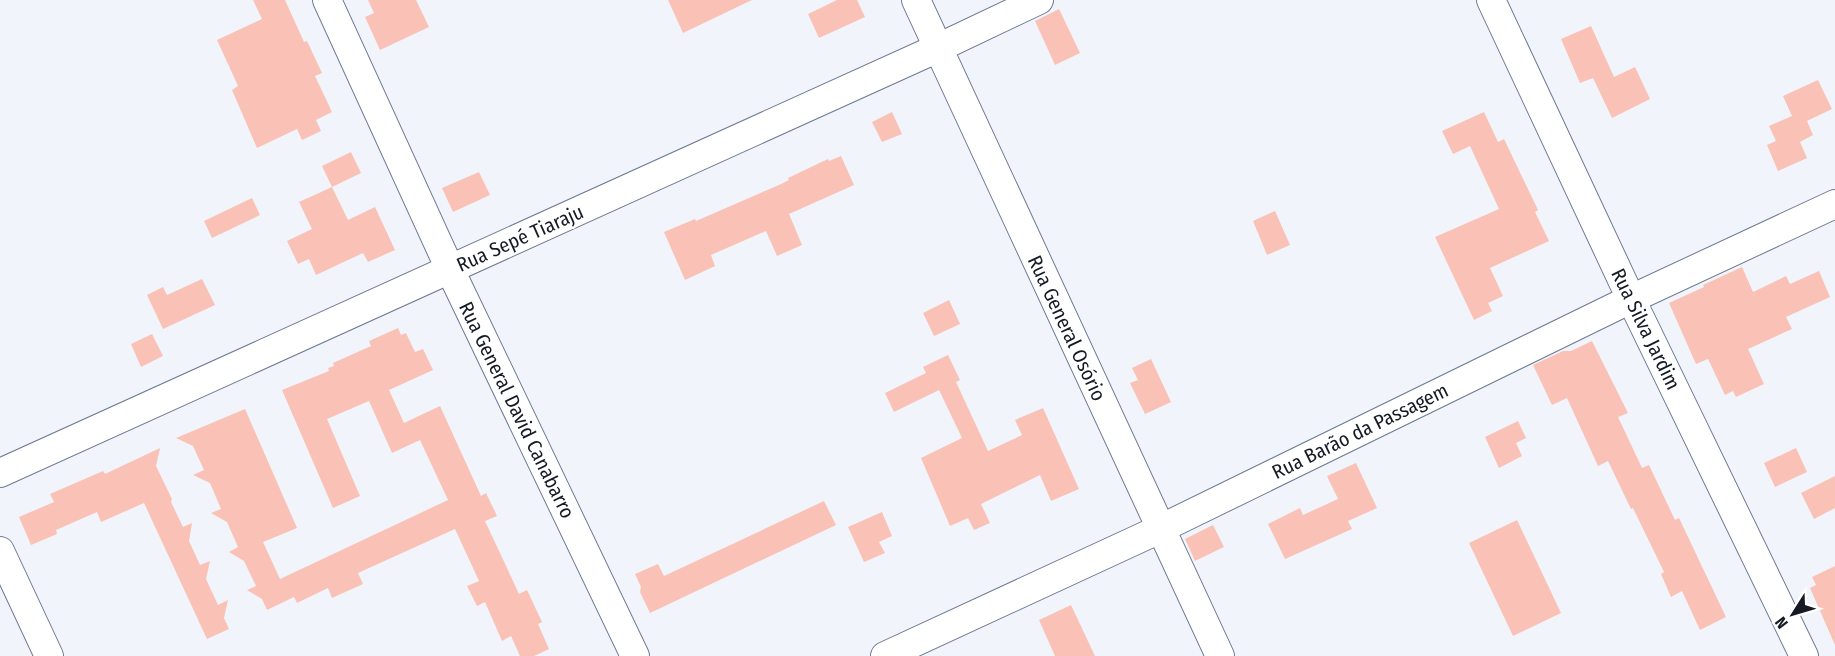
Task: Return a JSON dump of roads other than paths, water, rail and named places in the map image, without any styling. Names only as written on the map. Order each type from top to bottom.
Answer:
[{"type":"street","name":"Rua General David Canabarro","points":[[327,0],[450,270],[634,656]]},
{"type":"street","name":"Rua General Osório","points":[[916,0],[1220,656]]},
{"type":"street","name":"Rua Sepé Tiaraju","points":[[0,473],[938,48],[1039,0]]},
{"type":"street","name":"Rua Silva Jardim","points":[[1491,0],[1631,299],[1804,656]]},
{"type":"street","name":"Rua Barão da Passagem","points":[[885,656],[1160,529],[1631,299],[1835,204]]},
{"type":"street","points":[[0,551],[49,656]]}]
